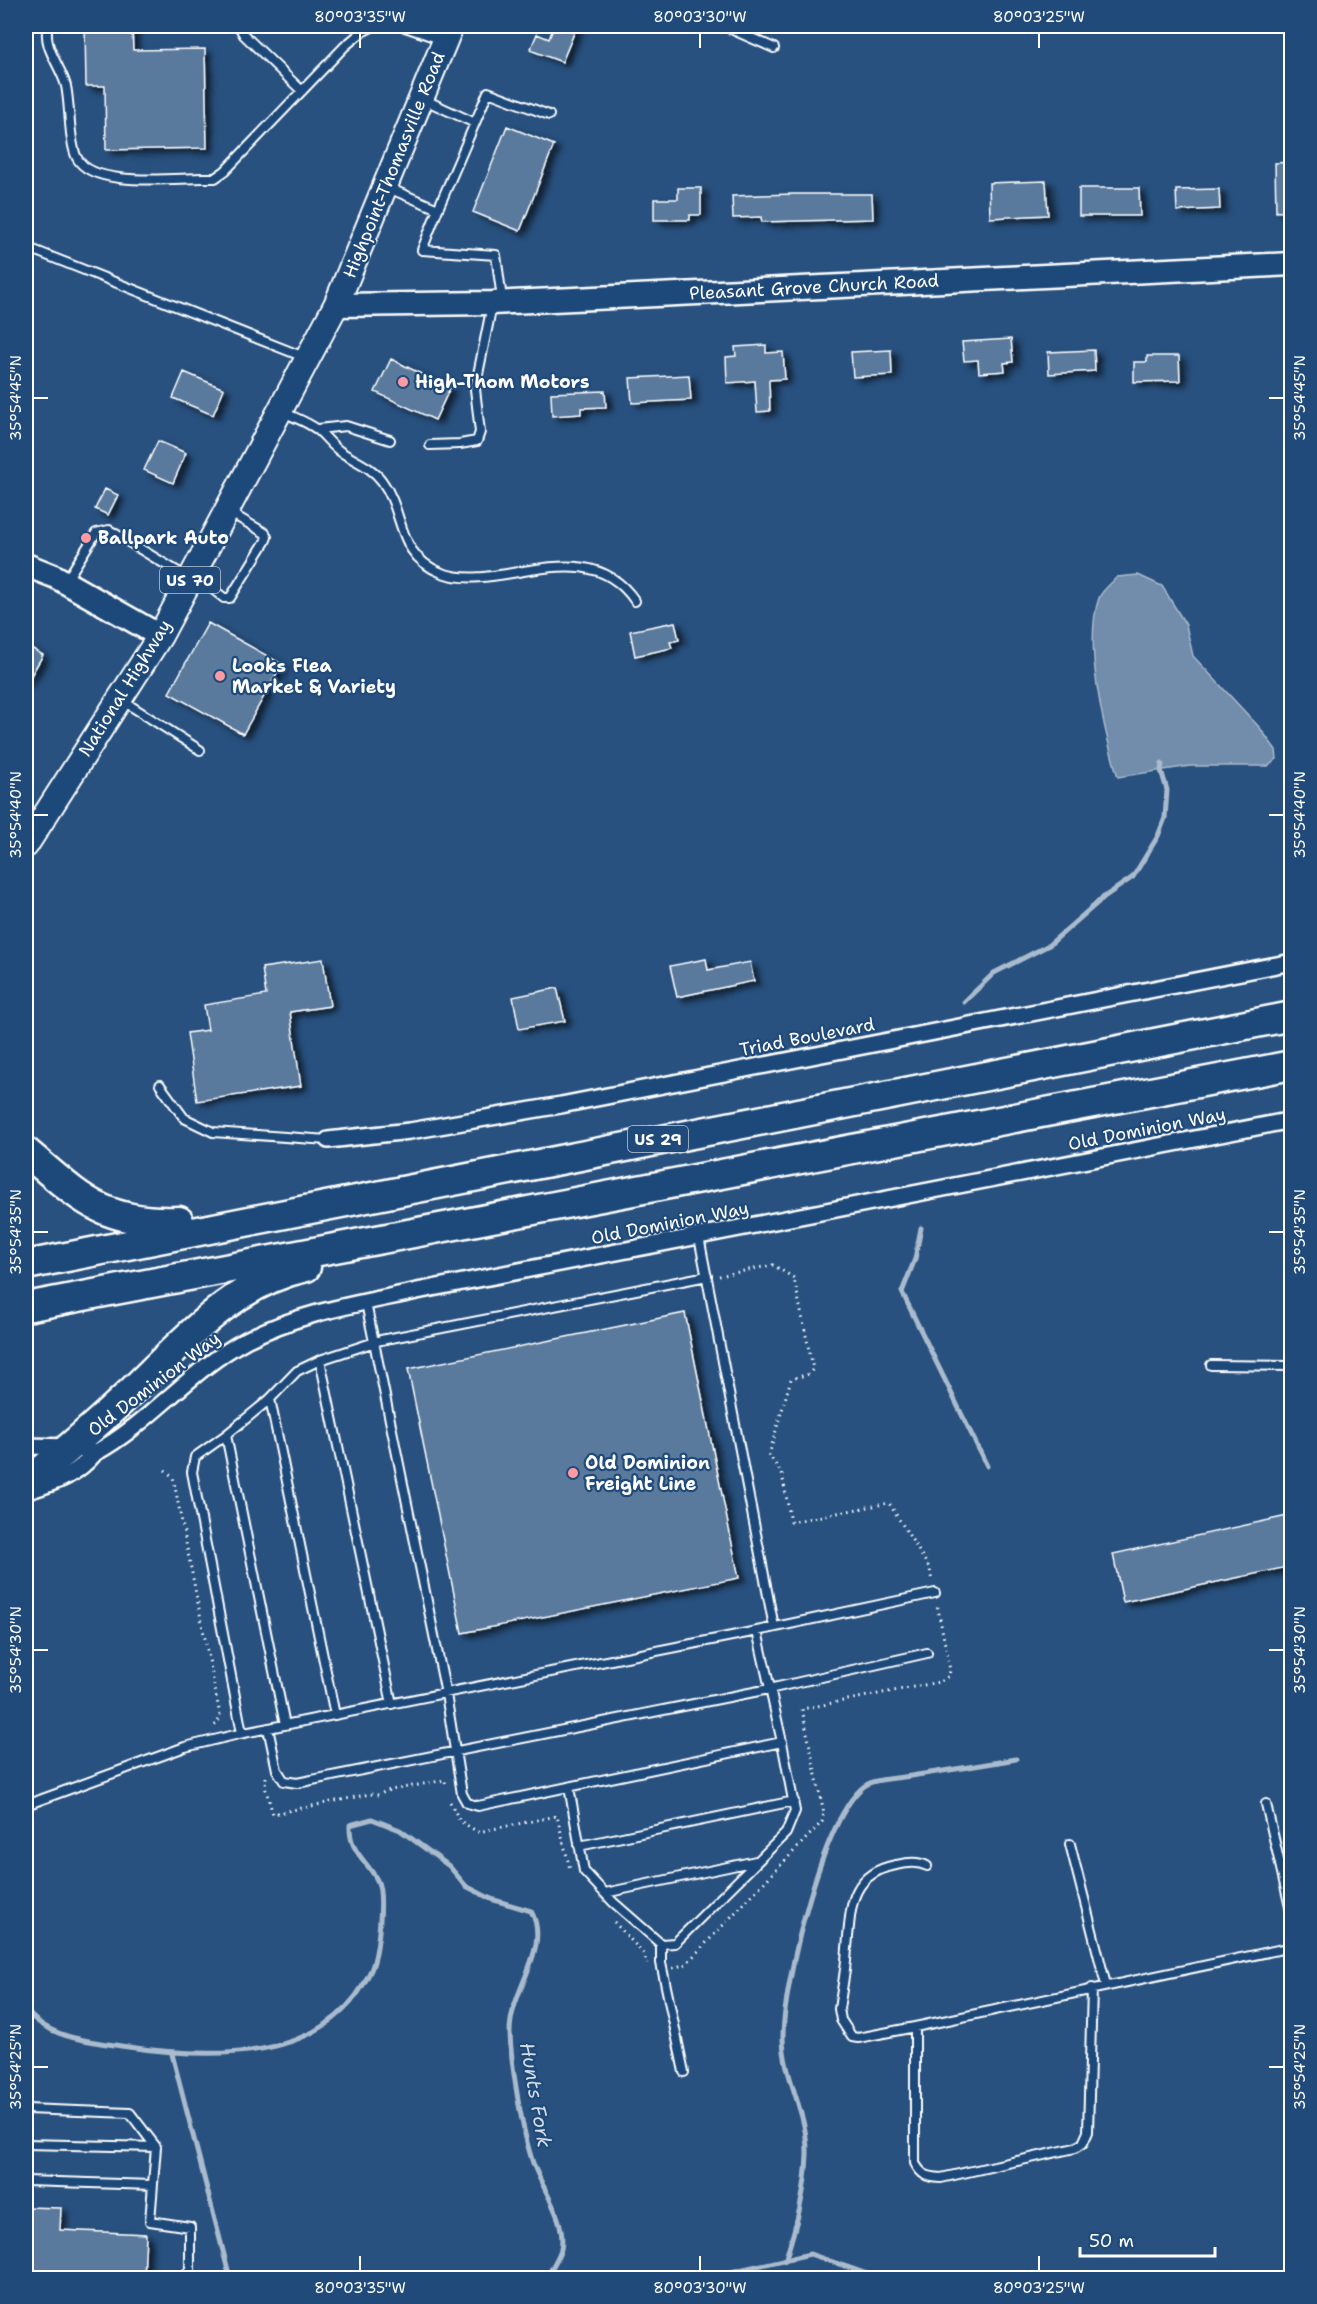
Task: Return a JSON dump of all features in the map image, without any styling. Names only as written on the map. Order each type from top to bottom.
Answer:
[{"type":"highway","name":"US 29","points":[[26,1265],[1292,1016]]},
{"type":"highway","points":[[26,1307],[1292,1065]]},
{"type":"highway","points":[[26,1152],[92,1206],[116,1217],[155,1222],[268,1216]]},
{"type":"highway","points":[[26,1483],[83,1450],[213,1314],[244,1292],[293,1270],[350,1259],[501,1216]]},
{"type":"main road","name":"Highpoint-Thomasville Road","points":[[336,305],[448,33]]},
{"type":"main road","name":"National Highway","points":[[26,845],[160,636],[336,305]]},
{"type":"street","name":"Pleasant Grove Church Road","points":[[336,305],[497,303],[1292,264]]},
{"type":"street","points":[[26,566],[65,582],[160,636]]},
{"type":"street","name":"Triad Boulevard","points":[[328,1140],[410,1131],[561,1106],[1292,962]]},
{"type":"street","name":"Old Dominion Way","points":[[26,1446],[83,1450],[116,1442],[208,1365],[244,1341],[311,1315],[1292,1120]]},
{"type":"street","name":"Old Dominion Way","points":[[26,1492],[69,1477],[83,1468],[83,1450]]},
{"type":"lane","points":[[48,26],[50,51],[62,72],[66,88],[76,157],[86,170],[104,177],[215,178],[225,171],[356,36],[374,26]]},
{"type":"lane","points":[[239,26],[244,35],[302,91]]},
{"type":"lane","points":[[402,26],[448,33]]},
{"type":"lane","points":[[724,26],[774,48]]},
{"type":"lane","points":[[430,445],[477,441],[480,432],[475,388],[497,303],[496,255],[422,250],[488,92],[549,115]]},
{"type":"lane","points":[[421,98],[475,123]]},
{"type":"lane","points":[[385,187],[438,210]]},
{"type":"lane","points":[[26,247],[308,359]]},
{"type":"lane","points":[[280,411],[318,429],[339,451],[369,468],[382,480],[410,548],[423,563],[443,573],[468,578],[525,569],[562,567],[591,569],[616,580],[635,601]]},
{"type":"lane","points":[[318,429],[346,426],[390,440]]},
{"type":"lane","points":[[65,582],[96,533],[103,530],[192,576],[224,598],[230,598],[267,537],[227,510]]},
{"type":"lane","points":[[119,699],[200,750]]},
{"type":"lane","points":[[160,1085],[184,1118],[213,1132],[328,1140]]},
{"type":"lane","points":[[699,1237],[774,1627]]},
{"type":"lane","points":[[242,1733],[192,1472],[195,1457],[270,1399],[297,1371],[320,1360],[374,1345],[381,1340],[707,1276]]},
{"type":"lane","points":[[366,1303],[446,1694],[462,1794],[467,1803],[478,1806],[783,1743]]},
{"type":"lane","points":[[320,1360],[392,1704]]},
{"type":"lane","points":[[1212,1365],[1292,1366]]},
{"type":"lane","points":[[270,1399],[335,1715]]},
{"type":"lane","points":[[226,1435],[285,1725]]},
{"type":"lane","points":[[26,1805],[185,1747],[242,1733],[446,1694],[934,1593]]},
{"type":"lane","points":[[569,1787],[584,1871],[604,1893],[662,1944],[675,1943],[786,1833],[795,1811],[783,1743],[757,1631]]},
{"type":"lane","points":[[268,1728],[277,1770],[284,1781],[297,1783],[769,1689],[927,1653]]},
{"type":"lane","points":[[579,1846],[794,1801]]},
{"type":"lane","points":[[1266,1804],[1292,1916]]},
{"type":"lane","points":[[1070,1844],[1106,1985]]},
{"type":"lane","points":[[604,1893],[757,1861]]},
{"type":"lane","points":[[927,1866],[920,1862],[890,1866],[875,1872],[864,1881],[852,1900],[839,2009],[841,2020],[852,2037],[858,2038],[915,2027],[1292,1947]]},
{"type":"lane","points":[[662,1944],[661,1963],[684,2072]]},
{"type":"lane","points":[[915,2027],[915,2163],[920,2172],[929,2177],[941,2178],[1075,2148],[1083,2143],[1088,2132],[1092,1988]]},
{"type":"lane","points":[[26,2109],[130,2113],[156,2147],[150,2221],[190,2227],[190,2270],[182,2278]]},
{"type":"lane","points":[[26,2144],[156,2147]]},
{"type":"lane","points":[[26,2181],[153,2185]]},
{"type":"water","points":[[1138,575],[1162,586],[1186,625],[1193,656],[1260,728],[1276,750],[1277,759],[1268,766],[1190,766],[1118,777],[1097,687],[1093,638],[1095,617],[1100,595],[1117,577]]},
{"type":"building","points":[[85,26],[132,26],[133,50],[205,49],[207,148],[106,150],[105,86],[86,86]]},
{"type":"building","points":[[554,26],[577,26],[562,62],[530,50],[537,34],[549,39]]},
{"type":"building","points":[[507,126],[554,145],[520,231],[473,212]]},
{"type":"building","points":[[1292,162],[1292,211],[1276,212],[1275,163]]},
{"type":"building","points":[[1046,181],[1048,215],[990,218],[989,183]]},
{"type":"building","points":[[678,188],[701,188],[701,215],[690,215],[690,220],[654,220],[654,199],[678,199]]},
{"type":"building","points":[[1079,188],[1139,188],[1140,216],[1079,216]]},
{"type":"building","points":[[1219,189],[1220,209],[1177,211],[1176,190]]},
{"type":"building","points":[[872,194],[873,219],[762,222],[761,217],[733,218],[732,196]]},
{"type":"building","points":[[1011,339],[1013,362],[1004,363],[1005,371],[979,373],[978,360],[964,361],[962,342]]},
{"type":"building","points":[[766,345],[766,353],[783,352],[785,379],[769,380],[770,411],[757,412],[755,381],[727,383],[726,357],[736,356],[735,347]]},
{"type":"building","points":[[891,350],[892,375],[853,377],[851,352]]},
{"type":"building","points":[[1094,350],[1095,371],[1049,374],[1048,352]]},
{"type":"building","points":[[1147,356],[1179,356],[1180,381],[1134,382],[1134,362],[1147,362]]},
{"type":"building","points":[[391,359],[450,388],[435,420],[375,392]]},
{"type":"building","points":[[184,372],[224,389],[213,415],[173,398]]},
{"type":"building","points":[[689,375],[691,400],[632,403],[630,378]]},
{"type":"building","points":[[605,391],[606,407],[581,408],[581,414],[552,416],[551,393]]},
{"type":"building","points":[[158,441],[186,453],[173,483],[144,470]]},
{"type":"building","points":[[105,489],[118,495],[108,515],[95,509]]},
{"type":"building","points":[[675,622],[679,640],[670,642],[672,648],[635,656],[630,631]]},
{"type":"building","points":[[208,623],[282,664],[243,734],[169,693]]},
{"type":"building","points":[[26,645],[43,655],[26,684]]},
{"type":"building","points":[[323,959],[330,1006],[290,1012],[301,1086],[197,1101],[187,1033],[208,1030],[204,1005],[266,995],[262,968]]},
{"type":"building","points":[[706,959],[708,970],[750,962],[754,981],[677,997],[670,966]]},
{"type":"building","points":[[557,988],[565,1021],[519,1029],[513,997]]},
{"type":"building","name":"Old Dominion Freight Line","points":[[685,1313],[739,1578],[462,1633],[408,1369]]},
{"type":"building","points":[[1292,1515],[1292,1566],[1123,1602],[1113,1554]]},
{"type":"building","points":[[26,2207],[61,2208],[60,2230],[146,2234],[144,2278],[26,2278]]},
{"type":"waterway","points":[[964,1002],[994,973],[1049,945],[1104,897],[1133,877],[1158,836],[1165,818],[1167,790],[1161,770],[1162,764]]},
{"type":"waterway","points":[[921,1228],[915,1259],[902,1292],[987,1466]]},
{"type":"waterway","points":[[785,2261],[797,2222],[807,2154],[804,2125],[784,2054],[785,2015],[798,1941],[823,1858],[838,1822],[855,1796],[872,1782],[1016,1759]]},
{"type":"waterway","name":"Hunts Fork","points":[[26,2010],[45,2027],[69,2037],[155,2050],[227,2053],[262,2049],[296,2040],[326,2024],[351,2001],[374,1962],[380,1925],[379,1888],[373,1873],[355,1849],[350,1834],[350,1825],[372,1819],[400,1830],[449,1866],[466,1886],[491,1899],[531,1911],[536,1925],[537,1940],[534,1954],[516,2001],[510,2032],[515,2080],[529,2149],[537,2173],[553,2205],[562,2238],[561,2249],[548,2278]]},
{"type":"waterway","points":[[172,2054],[230,2278]]},
{"type":"waterway","name":"Hunts Fork","points":[[689,2278],[698,2273],[726,2273],[810,2254],[879,2278]]},
{"type":"place","name":"High-Thom Motors","points":[[403,382]]},
{"type":"place","name":"Ballpark Auto","points":[[86,538]]},
{"type":"place","name":"Looks Flea Market & Variety","points":[[220,676]]},
{"type":"place","name":"Old Dominion Freight Line","points":[[573,1473]]}]
